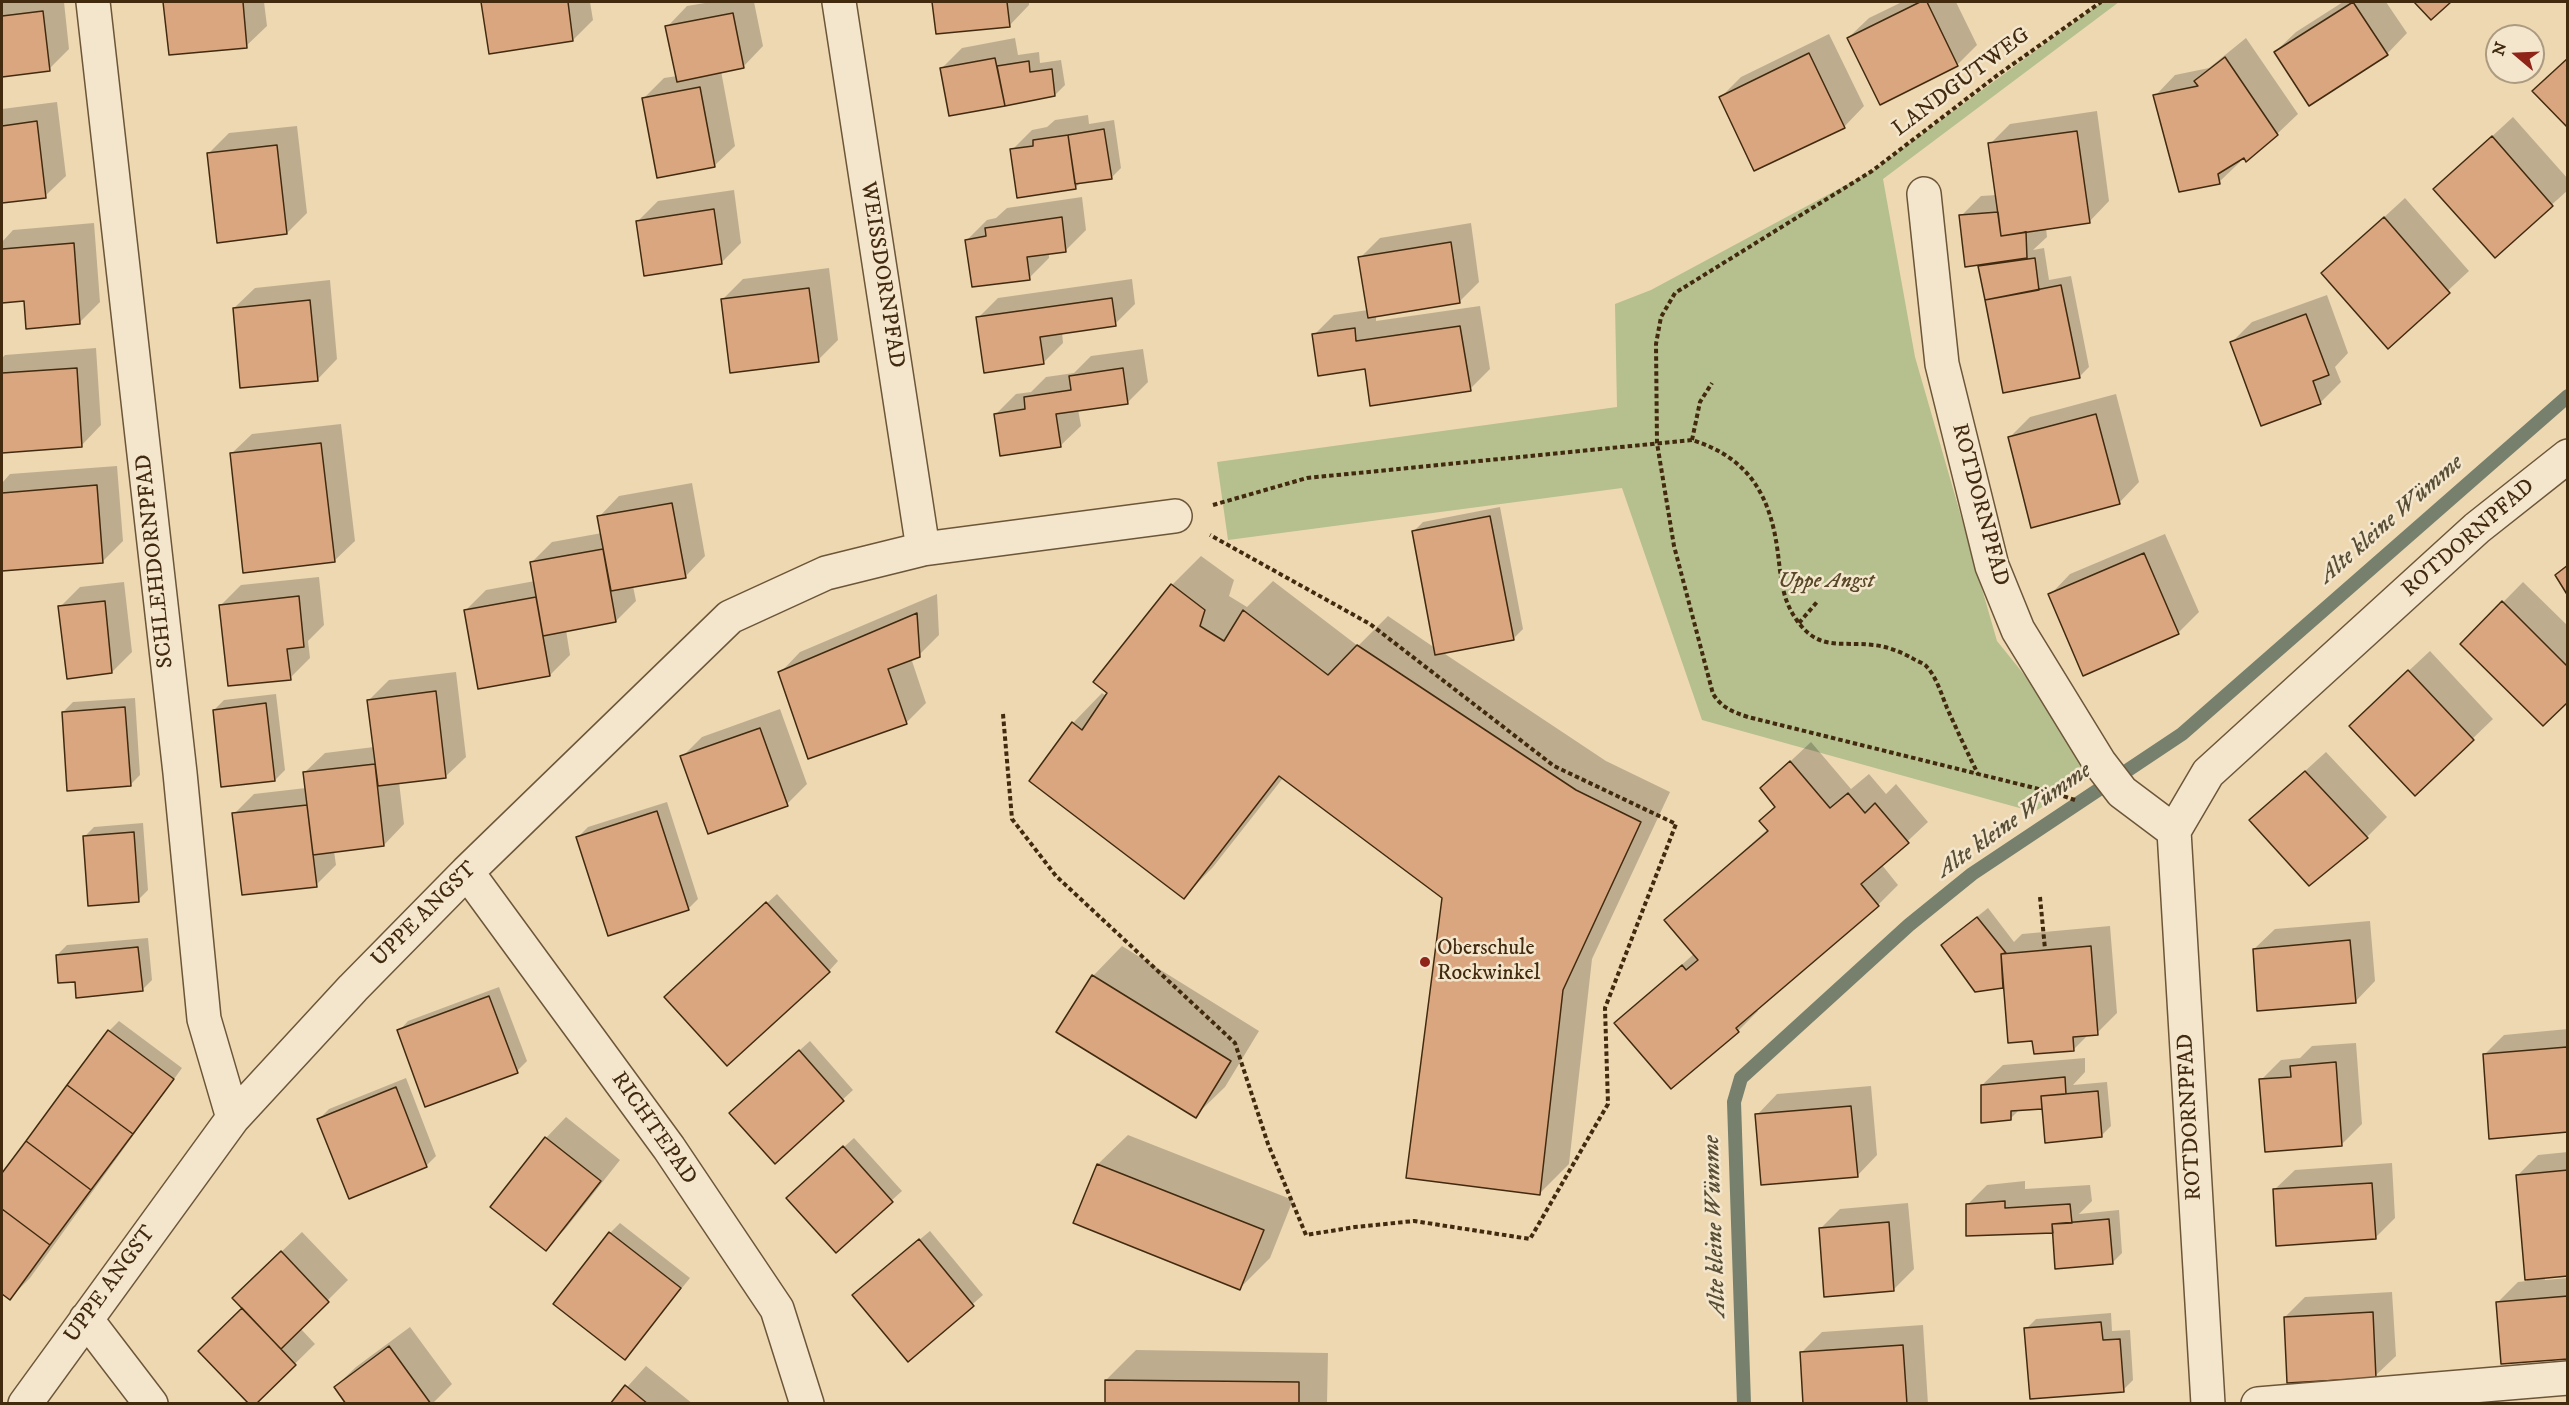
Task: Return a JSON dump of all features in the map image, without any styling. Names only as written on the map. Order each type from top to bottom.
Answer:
[{"type":"street","name":"SCHLEHDORNPFAD","points":[[93,2],[180,773],[204,1019],[233,1118]]},
{"type":"street","name":"WEISSDORNPFAD","points":[[839,2],[923,549]]},
{"type":"street","name":"ROTDORNPFAD","points":[[1924,194],[1941,364],[1992,566],[2018,630],[2099,762],[2122,792],[2174,831]]},
{"type":"street","name":"ROTDORNPFAD","points":[[2208,1404],[2174,831],[2208,773],[2477,528],[2568,456]]},
{"type":"street","name":"UPPE ANGST","points":[[25,1404],[233,1118],[353,988],[467,872],[730,617],[826,573],[923,549],[1175,516]]},
{"type":"street","name":"RICHTEPAD","points":[[467,872],[669,1148],[777,1309],[807,1404]]},
{"type":"street","points":[[86,1319],[151,1404]]},
{"type":"street","points":[[2258,1404],[2568,1378]]},
{"type":"path","name":"LANDGUTWEG","points":[[2072,799],[1748,717],[1725,708],[1718,702],[1713,694],[1674,546],[1657,443],[1656,344],[1661,317],[1675,293],[1872,171],[1999,74],[2102,2]]},
{"type":"path","points":[[1692,440],[1700,402],[1712,383]]},
{"type":"path","points":[[1175,516],[1307,478],[1692,440],[1728,455],[1762,491],[1772,514],[1780,582],[1786,600],[1799,623],[1808,633],[1825,642],[1842,645],[1874,645],[1905,654],[1927,667],[1978,774]]},
{"type":"path","points":[[1003,714],[1012,819],[1056,876],[1235,1043],[1268,1144],[1306,1235],[1414,1221],[1530,1239],[1608,1104],[1605,1008],[1676,824],[1554,766],[1370,624],[1175,516]]},
{"type":"path","points":[[1799,623],[1817,602]]},
{"type":"path","points":[[2040,897],[2045,949]]},
{"type":"green space","name":"Uppe Angst","points":[[2102,2],[2119,2],[1883,179],[1915,357],[1997,641],[2101,770],[2034,812],[1702,720],[1622,488],[1228,540],[1217,462],[1617,407],[1615,304],[1651,290],[1872,171]]},
{"type":"building","points":[[163,2],[243,2],[247,48],[169,55]]},
{"type":"building","points":[[481,2],[568,2],[573,41],[489,54]]},
{"type":"building","points":[[932,2],[1007,2],[1010,27],[936,34]]},
{"type":"building","points":[[1920,2],[1927,2],[1958,66],[1880,105],[1847,38]]},
{"type":"building","points":[[2353,2],[2388,55],[2309,106],[2274,52]]},
{"type":"building","points":[[2414,2],[2451,2],[2431,20]]},
{"type":"building","points":[[43,11],[50,71],[2,77],[2,16]]},
{"type":"building","points":[[733,13],[744,68],[677,82],[665,26]]},
{"type":"building","points":[[1809,53],[1845,128],[1754,171],[1719,97]]},
{"type":"building","points":[[2225,57],[2278,135],[2246,162],[2244,158],[2218,174],[2220,184],[2179,192],[2153,95],[2198,86],[2194,81]]},
{"type":"building","points":[[995,58],[1005,106],[949,116],[940,68]]},
{"type":"building","points":[[2568,58],[2568,128],[2532,91],[2540,84],[2545,84],[2545,79]]},
{"type":"building","points":[[1029,61],[1030,72],[1052,69],[1055,96],[1005,106],[997,66]]},
{"type":"building","points":[[700,87],[715,167],[657,178],[642,98]]},
{"type":"building","points":[[37,121],[46,198],[2,203],[2,126]]},
{"type":"building","points":[[1104,129],[1112,179],[1075,184],[1068,135]]},
{"type":"building","points":[[2077,131],[2090,223],[2001,236],[1988,143]]},
{"type":"building","points":[[1068,135],[1076,189],[1017,198],[1010,149],[1033,146],[1033,140]]},
{"type":"building","points":[[2492,136],[2553,206],[2495,258],[2433,189]]},
{"type":"building","points":[[277,145],[287,234],[217,243],[207,153]]},
{"type":"building","points":[[714,209],[722,264],[644,276],[636,221]]},
{"type":"building","points":[[1998,212],[2001,236],[2026,232],[2027,258],[1965,267],[1959,215]]},
{"type":"building","points":[[1062,217],[1066,252],[1027,257],[1030,280],[972,287],[965,240],[986,236],[985,228]]},
{"type":"building","points":[[2384,217],[2450,293],[2388,349],[2321,273]]},
{"type":"building","points":[[1451,242],[1460,303],[1368,318],[1358,257]]},
{"type":"building","points":[[74,243],[80,324],[26,329],[24,301],[2,303],[2,249]]},
{"type":"building","points":[[2035,258],[2039,290],[1985,300],[1978,266]]},
{"type":"building","points":[[2061,285],[2080,378],[2003,393],[1985,300]]},
{"type":"building","points":[[809,288],[819,362],[730,373],[721,299]]},
{"type":"building","points":[[1112,298],[1116,326],[1040,337],[1044,364],[984,373],[976,317]]},
{"type":"building","points":[[310,300],[318,381],[240,388],[233,308]]},
{"type":"building","points":[[2306,314],[2329,375],[2313,381],[2321,404],[2261,426],[2230,342]]},
{"type":"building","points":[[1460,326],[1471,391],[1370,406],[1365,369],[1318,376],[1312,334],[1355,328],[1356,341]]},
{"type":"building","points":[[77,368],[82,447],[2,453],[2,373]]},
{"type":"building","points":[[1123,368],[1128,404],[1056,414],[1061,447],[1000,456],[994,414],[1025,409],[1024,397],[1071,390],[1069,376]]},
{"type":"building","points":[[2096,414],[2120,504],[2031,528],[2008,437]]},
{"type":"building","points":[[321,443],[335,562],[243,573],[230,453]]},
{"type":"building","points":[[97,485],[103,563],[2,571],[2,493]]},
{"type":"building","points":[[672,503],[686,578],[611,591],[597,516]]},
{"type":"building","points":[[1490,516],[1514,640],[1435,655],[1412,531]]},
{"type":"building","points":[[603,549],[616,622],[543,636],[530,562]]},
{"type":"building","points":[[2144,553],[2179,634],[2083,676],[2048,594]]},
{"type":"building","points":[[2568,565],[2568,596],[2555,575]]},
{"type":"building","points":[[1171,584],[1205,610],[1200,626],[1224,641],[1243,610],[1328,675],[1357,645],[1576,790],[1641,822],[1563,990],[1540,1195],[1406,1178],[1442,898],[1279,776],[1184,899],[1029,781],[1072,722],[1082,730],[1107,693],[1093,682]]},
{"type":"building","points":[[299,596],[304,647],[287,649],[291,680],[228,686],[219,605]]},
{"type":"building","points":[[536,597],[550,676],[478,689],[464,610]]},
{"type":"building","points":[[105,601],[112,673],[67,679],[58,606]]},
{"type":"building","points":[[2502,601],[2568,667],[2568,702],[2543,726],[2460,644]]},
{"type":"building","points":[[917,613],[920,657],[888,669],[907,724],[808,759],[778,672]]},
{"type":"building","points":[[2408,670],[2474,740],[2415,796],[2349,726]]},
{"type":"building","points":[[436,691],[446,778],[378,786],[367,700]]},
{"type":"building","points":[[266,703],[275,781],[221,787],[213,710]]},
{"type":"building","points":[[125,707],[131,786],[67,791],[62,712]]},
{"type":"building","points":[[760,728],[788,806],[708,834],[680,756]]},
{"type":"building","points":[[1790,761],[1830,808],[1848,793],[1865,813],[1875,803],[1909,843],[1861,884],[1879,906],[1736,1028],[1739,1032],[1671,1089],[1614,1023],[1682,965],[1686,970],[1698,960],[1664,920],[1768,831],[1759,821],[1775,807],[1760,788]]},
{"type":"building","points":[[375,764],[384,846],[313,855],[303,772]]},
{"type":"building","points":[[2305,771],[2368,838],[2309,886],[2249,820]]},
{"type":"building","points":[[307,805],[317,887],[242,895],[232,813]]},
{"type":"building","points":[[657,811],[689,910],[608,936],[576,837]]},
{"type":"building","points":[[134,832],[139,902],[88,906],[83,836]]},
{"type":"building","points":[[766,902],[830,972],[727,1066],[664,997]]},
{"type":"building","points":[[1977,917],[2006,953],[2001,954],[2003,988],[1975,992],[1941,945]]},
{"type":"building","points":[[2350,940],[2356,1003],[2257,1011],[2253,949]]},
{"type":"building","points":[[2091,946],[2098,1035],[2073,1037],[2074,1051],[2034,1054],[2032,1041],[2008,1043],[2001,954]]},
{"type":"building","points":[[138,947],[143,991],[76,998],[75,982],[58,983],[56,955]]},
{"type":"building","points":[[1092,975],[1231,1061],[1196,1118],[1056,1032]]},
{"type":"building","points":[[489,996],[518,1073],[425,1107],[397,1030]]},
{"type":"building","points":[[108,1030],[174,1079],[133,1134],[67,1085]]},
{"type":"building","points":[[2567,1047],[2568,1132],[2489,1139],[2483,1054]]},
{"type":"building","points":[[799,1050],[844,1101],[775,1164],[729,1113]]},
{"type":"building","points":[[2336,1062],[2342,1146],[2265,1152],[2259,1079],[2291,1077],[2290,1066]]},
{"type":"building","points":[[2065,1077],[2066,1094],[2041,1096],[2042,1109],[2011,1111],[2011,1120],[1981,1123],[1981,1085]]},
{"type":"building","points":[[67,1085],[133,1134],[91,1190],[26,1141]]},
{"type":"building","points":[[396,1087],[427,1167],[349,1199],[317,1119]]},
{"type":"building","points":[[2098,1091],[2102,1137],[2045,1143],[2041,1096]]},
{"type":"building","points":[[1851,1106],[1858,1177],[1761,1185],[1755,1114]]},
{"type":"building","points":[[545,1137],[601,1181],[546,1251],[490,1207]]},
{"type":"building","points":[[26,1141],[91,1190],[50,1245],[2,1209],[2,1173]]},
{"type":"building","points":[[843,1146],[893,1202],[836,1253],[786,1198]]},
{"type":"building","points":[[1097,1164],[1264,1230],[1240,1290],[1073,1223]]},
{"type":"building","points":[[2568,1170],[2568,1276],[2525,1280],[2516,1175]]},
{"type":"building","points":[[2372,1183],[2376,1239],[2276,1246],[2273,1189]]},
{"type":"building","points":[[2005,1201],[2005,1208],[2070,1204],[2072,1223],[2052,1224],[2053,1233],[1966,1236],[1966,1204]]},
{"type":"building","points":[[2,1209],[50,1245],[10,1300],[2,1294]]},
{"type":"building","points":[[2109,1219],[2113,1264],[2055,1269],[2052,1224]]},
{"type":"building","points":[[1889,1222],[1894,1291],[1824,1297],[1819,1228]]},
{"type":"building","points":[[609,1232],[681,1288],[625,1360],[553,1304]]},
{"type":"building","points":[[919,1239],[974,1306],[908,1362],[852,1295]]},
{"type":"building","points":[[281,1251],[329,1302],[281,1349],[232,1298]]},
{"type":"building","points":[[2568,1296],[2568,1359],[2501,1364],[2496,1302]]},
{"type":"building","points":[[242,1308],[296,1365],[256,1404],[249,1404],[198,1351]]},
{"type":"building","points":[[2373,1312],[2376,1378],[2287,1383],[2284,1317]]},
{"type":"building","points":[[2101,1322],[2103,1340],[2120,1339],[2124,1392],[2030,1399],[2024,1328]]},
{"type":"building","points":[[1903,1345],[1907,1404],[1803,1404],[1800,1352]]},
{"type":"building","points":[[389,1346],[431,1404],[346,1404],[334,1387]]},
{"type":"building","points":[[1105,1380],[1299,1382],[1299,1404],[1105,1404]]},
{"type":"building","points":[[625,1385],[648,1404],[610,1404]]},
{"type":"waterway","name":"Alte kleine Wümme","points":[[1744,1404],[1734,1102],[1741,1078],[1909,925],[1972,874],[2182,734],[2568,396]]},
{"type":"place","name":"Oberschule Rockwinkel","points":[[1425,962]]}]
